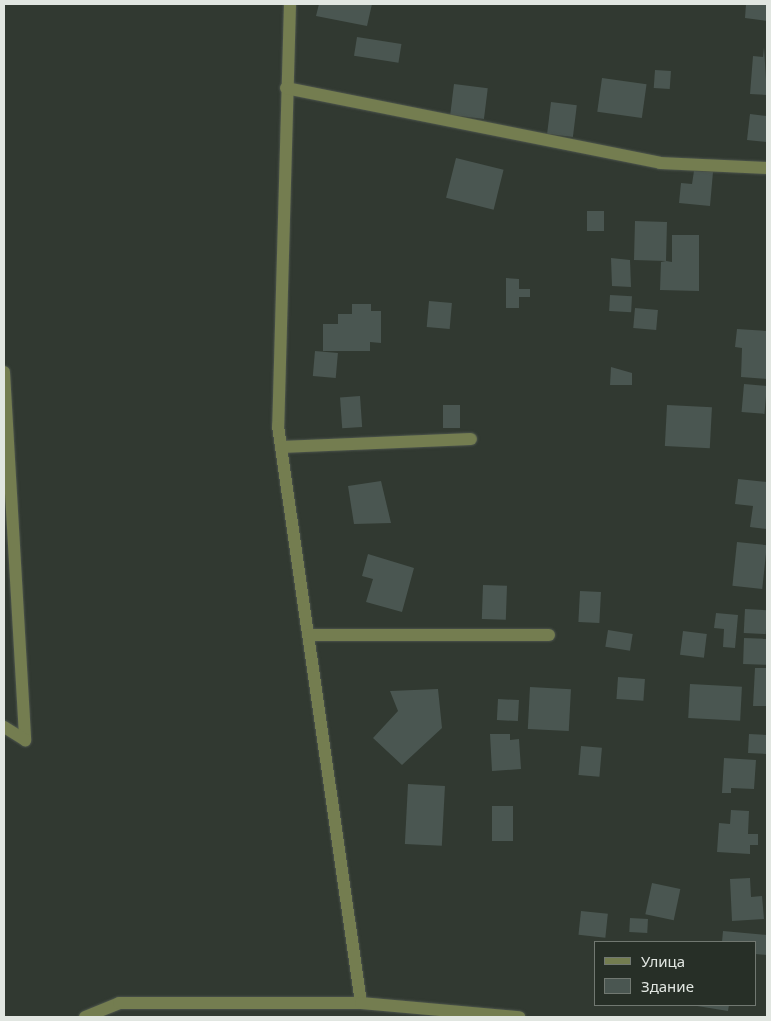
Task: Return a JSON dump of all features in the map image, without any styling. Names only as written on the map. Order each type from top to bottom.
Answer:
[{"type":"street","points":[[290,4],[286,88],[281,447],[361,1003]]},
{"type":"street","points":[[286,88],[660,163],[767,168]]},
{"type":"street","points":[[4,372],[25,740],[4,727]]},
{"type":"street","points":[[281,447],[471,439]]},
{"type":"street","points":[[309,635],[549,635]]},
{"type":"street","points":[[85,1017],[120,1003],[361,1003],[519,1017]]},
{"type":"building","points":[[319,4],[372,4],[367,26],[316,16]]},
{"type":"building","points":[[746,4],[767,4],[767,21],[745,18]]},
{"type":"building","points":[[357,37],[401,44],[398,63],[354,56]]},
{"type":"building","points":[[764,47],[767,95],[750,94],[753,56],[763,57]]},
{"type":"building","points":[[655,70],[671,71],[670,89],[654,88]]},
{"type":"building","points":[[602,78],[647,84],[642,118],[597,112]]},
{"type":"building","points":[[454,84],[488,88],[484,119],[450,115]]},
{"type":"building","points":[[551,102],[577,105],[573,137],[547,134]]},
{"type":"building","points":[[750,114],[767,116],[767,142],[747,140]]},
{"type":"building","points":[[456,158],[504,170],[494,210],[446,198]]},
{"type":"building","points":[[694,171],[713,172],[710,206],[679,203],[681,183],[692,184]]},
{"type":"building","points":[[587,211],[604,211],[604,231],[587,231]]},
{"type":"building","points":[[635,221],[667,222],[666,261],[634,260]]},
{"type":"building","points":[[672,235],[699,235],[699,291],[660,290],[661,262],[672,262]]},
{"type":"building","points":[[611,258],[630,260],[631,287],[612,286]]},
{"type":"building","points":[[506,278],[519,279],[519,289],[530,289],[530,297],[519,297],[519,308],[506,308]]},
{"type":"building","points":[[610,295],[632,296],[631,312],[609,311]]},
{"type":"building","points":[[429,301],[452,303],[450,329],[427,327]]},
{"type":"building","points":[[352,304],[371,304],[371,311],[381,311],[381,343],[370,342],[370,351],[323,351],[323,324],[338,324],[338,314],[352,314]]},
{"type":"building","points":[[635,308],[658,310],[656,330],[633,328]]},
{"type":"building","points":[[737,329],[767,331],[767,379],[741,377],[742,348],[735,347]]},
{"type":"building","points":[[315,351],[338,353],[336,378],[313,376]]},
{"type":"building","points":[[611,367],[632,373],[632,385],[610,385]]},
{"type":"building","points":[[744,384],[767,386],[764,414],[742,412]]},
{"type":"building","points":[[360,396],[362,427],[342,428],[340,397]]},
{"type":"building","points":[[443,405],[460,405],[460,428],[443,428]]},
{"type":"building","points":[[667,405],[712,407],[710,448],[665,446]]},
{"type":"building","points":[[738,479],[767,482],[767,529],[750,527],[753,506],[735,504]]},
{"type":"building","points":[[381,481],[391,523],[354,524],[348,486]]},
{"type":"building","points":[[737,542],[767,545],[762,589],[732,586]]},
{"type":"building","points":[[368,554],[414,568],[402,612],[366,602],[373,579],[362,576]]},
{"type":"building","points":[[483,585],[507,586],[506,620],[482,619]]},
{"type":"building","points":[[580,591],[601,592],[599,623],[578,622]]},
{"type":"building","points":[[745,609],[767,610],[766,634],[744,633]]},
{"type":"building","points":[[716,613],[738,615],[735,648],[723,647],[724,629],[714,628]]},
{"type":"building","points":[[608,630],[633,634],[630,651],[605,647]]},
{"type":"building","points":[[683,631],[707,634],[704,658],[680,655]]},
{"type":"building","points":[[744,638],[767,639],[766,665],[743,664]]},
{"type":"building","points":[[755,668],[767,668],[767,706],[753,706]]},
{"type":"building","points":[[618,677],[645,679],[643,701],[616,699]]},
{"type":"building","points":[[690,684],[742,687],[740,721],[688,718]]},
{"type":"building","points":[[530,687],[571,689],[569,731],[528,729]]},
{"type":"building","points":[[438,689],[442,728],[402,765],[373,738],[398,711],[390,691]]},
{"type":"building","points":[[498,699],[519,700],[518,721],[497,720]]},
{"type":"building","points":[[490,734],[510,734],[510,740],[519,739],[521,769],[492,771]]},
{"type":"building","points":[[749,734],[767,735],[766,754],[748,753]]},
{"type":"building","points":[[581,746],[602,748],[599,777],[578,775]]},
{"type":"building","points":[[724,758],[756,760],[754,789],[731,788],[731,793],[722,793]]},
{"type":"building","points":[[408,784],[445,786],[442,846],[405,844]]},
{"type":"building","points":[[492,806],[513,806],[513,841],[492,841]]},
{"type":"building","points":[[731,810],[749,811],[748,834],[758,834],[758,845],[750,845],[750,854],[717,852],[719,823],[730,824]]},
{"type":"building","points":[[750,878],[751,897],[762,896],[764,919],[732,921],[730,879]]},
{"type":"building","points":[[652,883],[680,889],[674,920],[645,914]]},
{"type":"building","points":[[581,911],[608,914],[605,938],[578,935]]},
{"type":"building","points":[[630,918],[648,919],[647,933],[629,932]]},
{"type":"building","points":[[723,931],[767,935],[767,955],[756,954],[756,941],[722,941]]},
{"type":"building","points":[[697,1006],[729,1006],[728,1011]]}]
